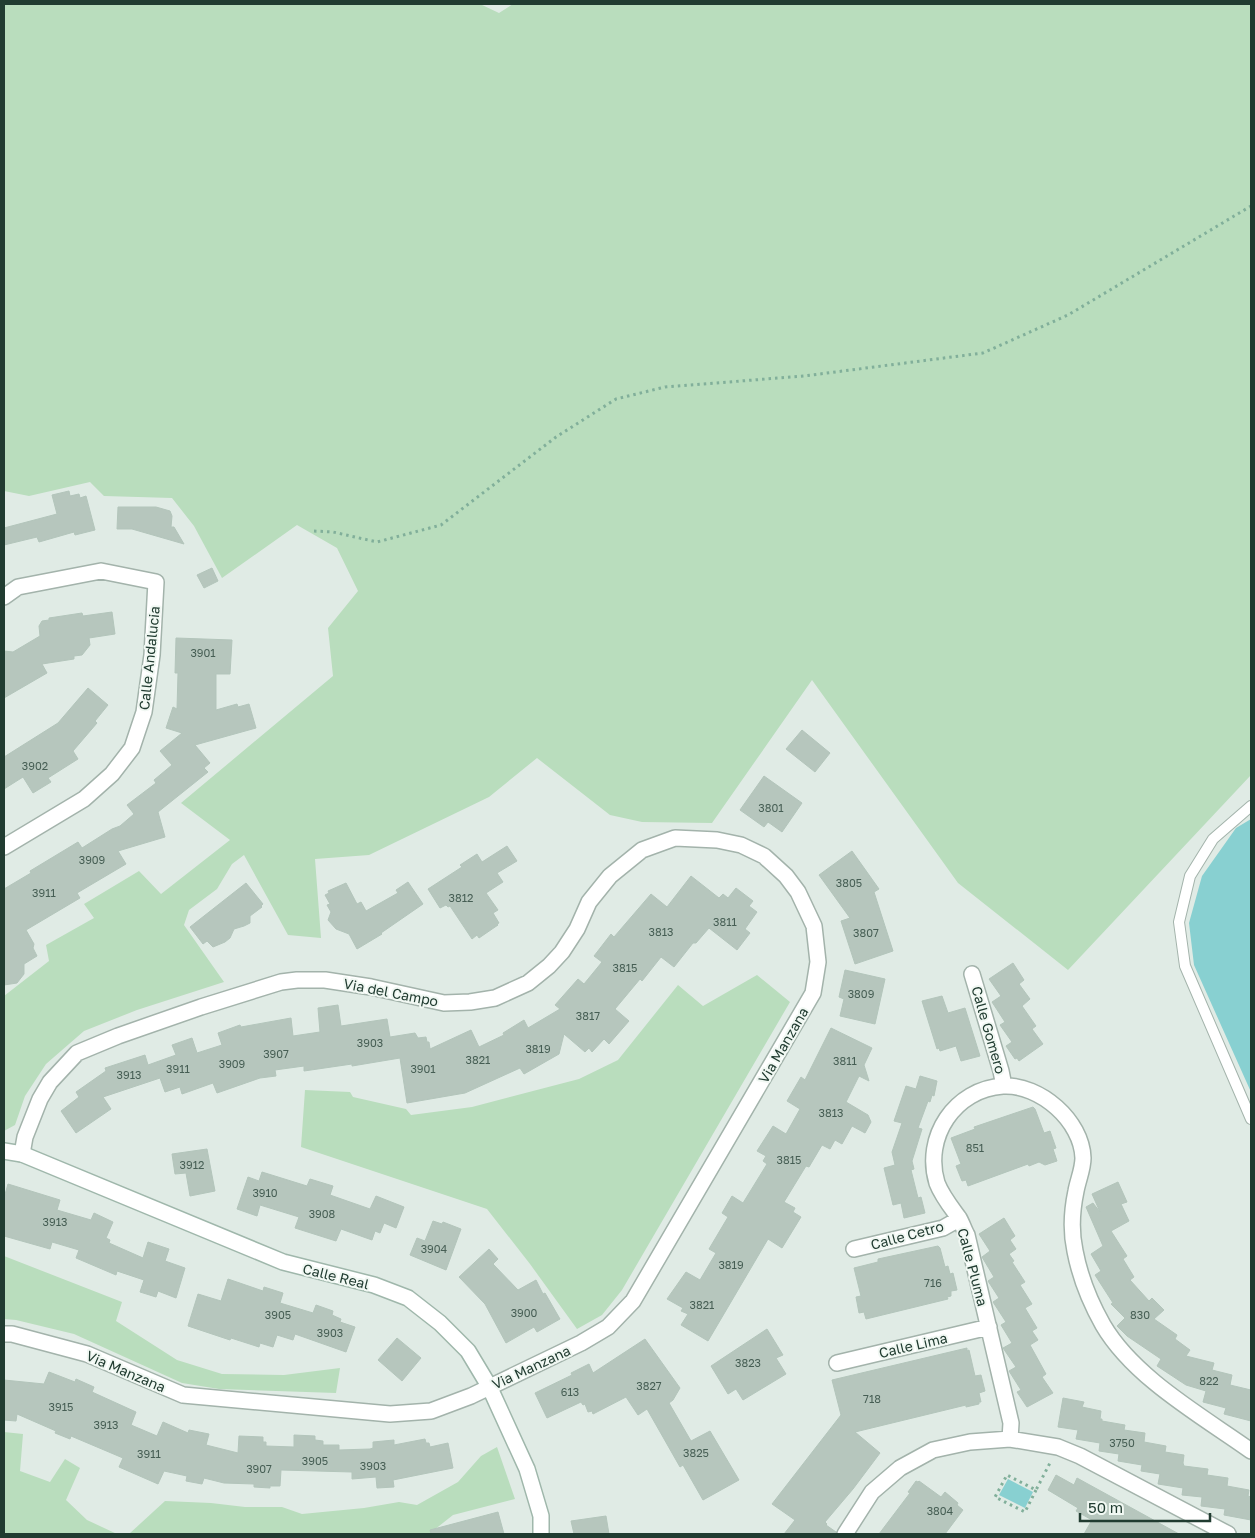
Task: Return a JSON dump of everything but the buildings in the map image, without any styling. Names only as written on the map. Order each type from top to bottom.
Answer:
[{"type":"street","name":"Calle Andalucia","points":[[4,597],[18,587],[101,571],[156,582],[152,655],[144,712],[132,748],[112,774],[84,799],[4,847]]},
{"type":"street","name":"Via del Campo","points":[[22,1154],[25,1137],[40,1099],[50,1082],[77,1053],[94,1045],[201,1007],[282,982],[297,980],[325,980],[371,987],[444,1003],[470,1002],[495,998],[528,983],[549,966],[562,952],[577,929],[589,902],[610,876],[642,850],[675,838],[717,840],[741,845],[764,856],[786,876],[798,892],[814,926]]},
{"type":"street","name":"Via Manzana","points":[[4,1334],[12,1334],[87,1354],[183,1395],[390,1414],[431,1411],[471,1396],[581,1343],[608,1327],[633,1302],[814,993],[818,962],[814,926]]},
{"type":"street","name":"Calle Gomero","points":[[972,974],[1001,1070],[1004,1086]]},
{"type":"street","name":"Calle Pluma","points":[[1010,1438],[1011,1423],[967,1235],[937,1184],[933,1163],[935,1144],[942,1124],[956,1105],[979,1091],[1004,1086],[1032,1091],[1045,1098],[1054,1104],[1075,1131],[1083,1156],[1074,1210],[1075,1251],[1089,1296],[1115,1344],[1139,1369],[1251,1451]]},
{"type":"street","name":"Calle Real","points":[[4,1151],[22,1154],[283,1262],[374,1286],[408,1298],[440,1323],[468,1352],[489,1386],[527,1469],[541,1516],[541,1534]]},
{"type":"street","name":"Calle Cetro","points":[[854,1249],[943,1228],[959,1219]]},
{"type":"street","name":"Calle Lima","points":[[837,1363],[989,1327]]},
{"type":"street","points":[[845,1534],[872,1492],[900,1468],[933,1450],[970,1442],[1010,1438],[1058,1447],[1080,1456],[1228,1534]]},
{"type":"lane","points":[[1251,806],[1214,839],[1190,876],[1179,922],[1184,966],[1251,1119]]},
{"type":"path","points":[[314,531],[333,532],[377,542],[441,525],[556,437],[616,399],[665,387],[804,376],[983,353],[1068,315],[1251,206]]},
{"type":"path","points":[[1036,1490],[1007,1475],[995,1497],[1025,1512],[1058,1447]]},
{"type":"green space","points":[[4,4],[480,4],[499,13],[513,4],[1251,4],[1251,775],[1068,970],[958,883],[812,680],[712,823],[642,822],[610,815],[537,758],[489,797],[369,855],[315,859],[321,938],[288,935],[244,855],[232,864],[217,889],[189,910],[184,925],[224,982],[137,1010],[84,1031],[46,1064],[25,1096],[15,1125],[4,1131],[4,996],[49,961],[46,945],[94,918],[84,904],[139,871],[161,894],[230,840],[181,803],[333,676],[328,628],[358,591],[337,548],[297,525],[222,578],[194,526],[172,498],[104,496],[90,482],[29,496],[4,491]]},
{"type":"green space","points":[[757,975],[790,1002],[622,1290],[602,1315],[577,1329],[487,1209],[301,1147],[305,1090],[350,1092],[353,1097],[406,1109],[411,1115],[472,1107],[579,1079],[618,1060],[678,985],[703,1006]]},
{"type":"green space","points":[[4,1256],[122,1302],[116,1321],[177,1360],[222,1374],[284,1375],[340,1368],[336,1393],[219,1389],[182,1383],[74,1334],[16,1320],[4,1319]]},
{"type":"green space","points":[[4,1432],[23,1434],[20,1471],[50,1482],[65,1459],[80,1468],[66,1500],[87,1520],[117,1534],[4,1533]]},
{"type":"green space","points":[[497,1447],[515,1499],[453,1515],[429,1534],[129,1534],[165,1501],[245,1507],[282,1507],[302,1514],[364,1508],[399,1502],[417,1505],[458,1482],[481,1456]]},
{"type":"water","points":[[1251,819],[1251,1092],[1194,965],[1189,923],[1202,876],[1236,828]]},
{"type":"water","points":[[1008,1479],[1033,1492],[1025,1508],[999,1495]]}]
